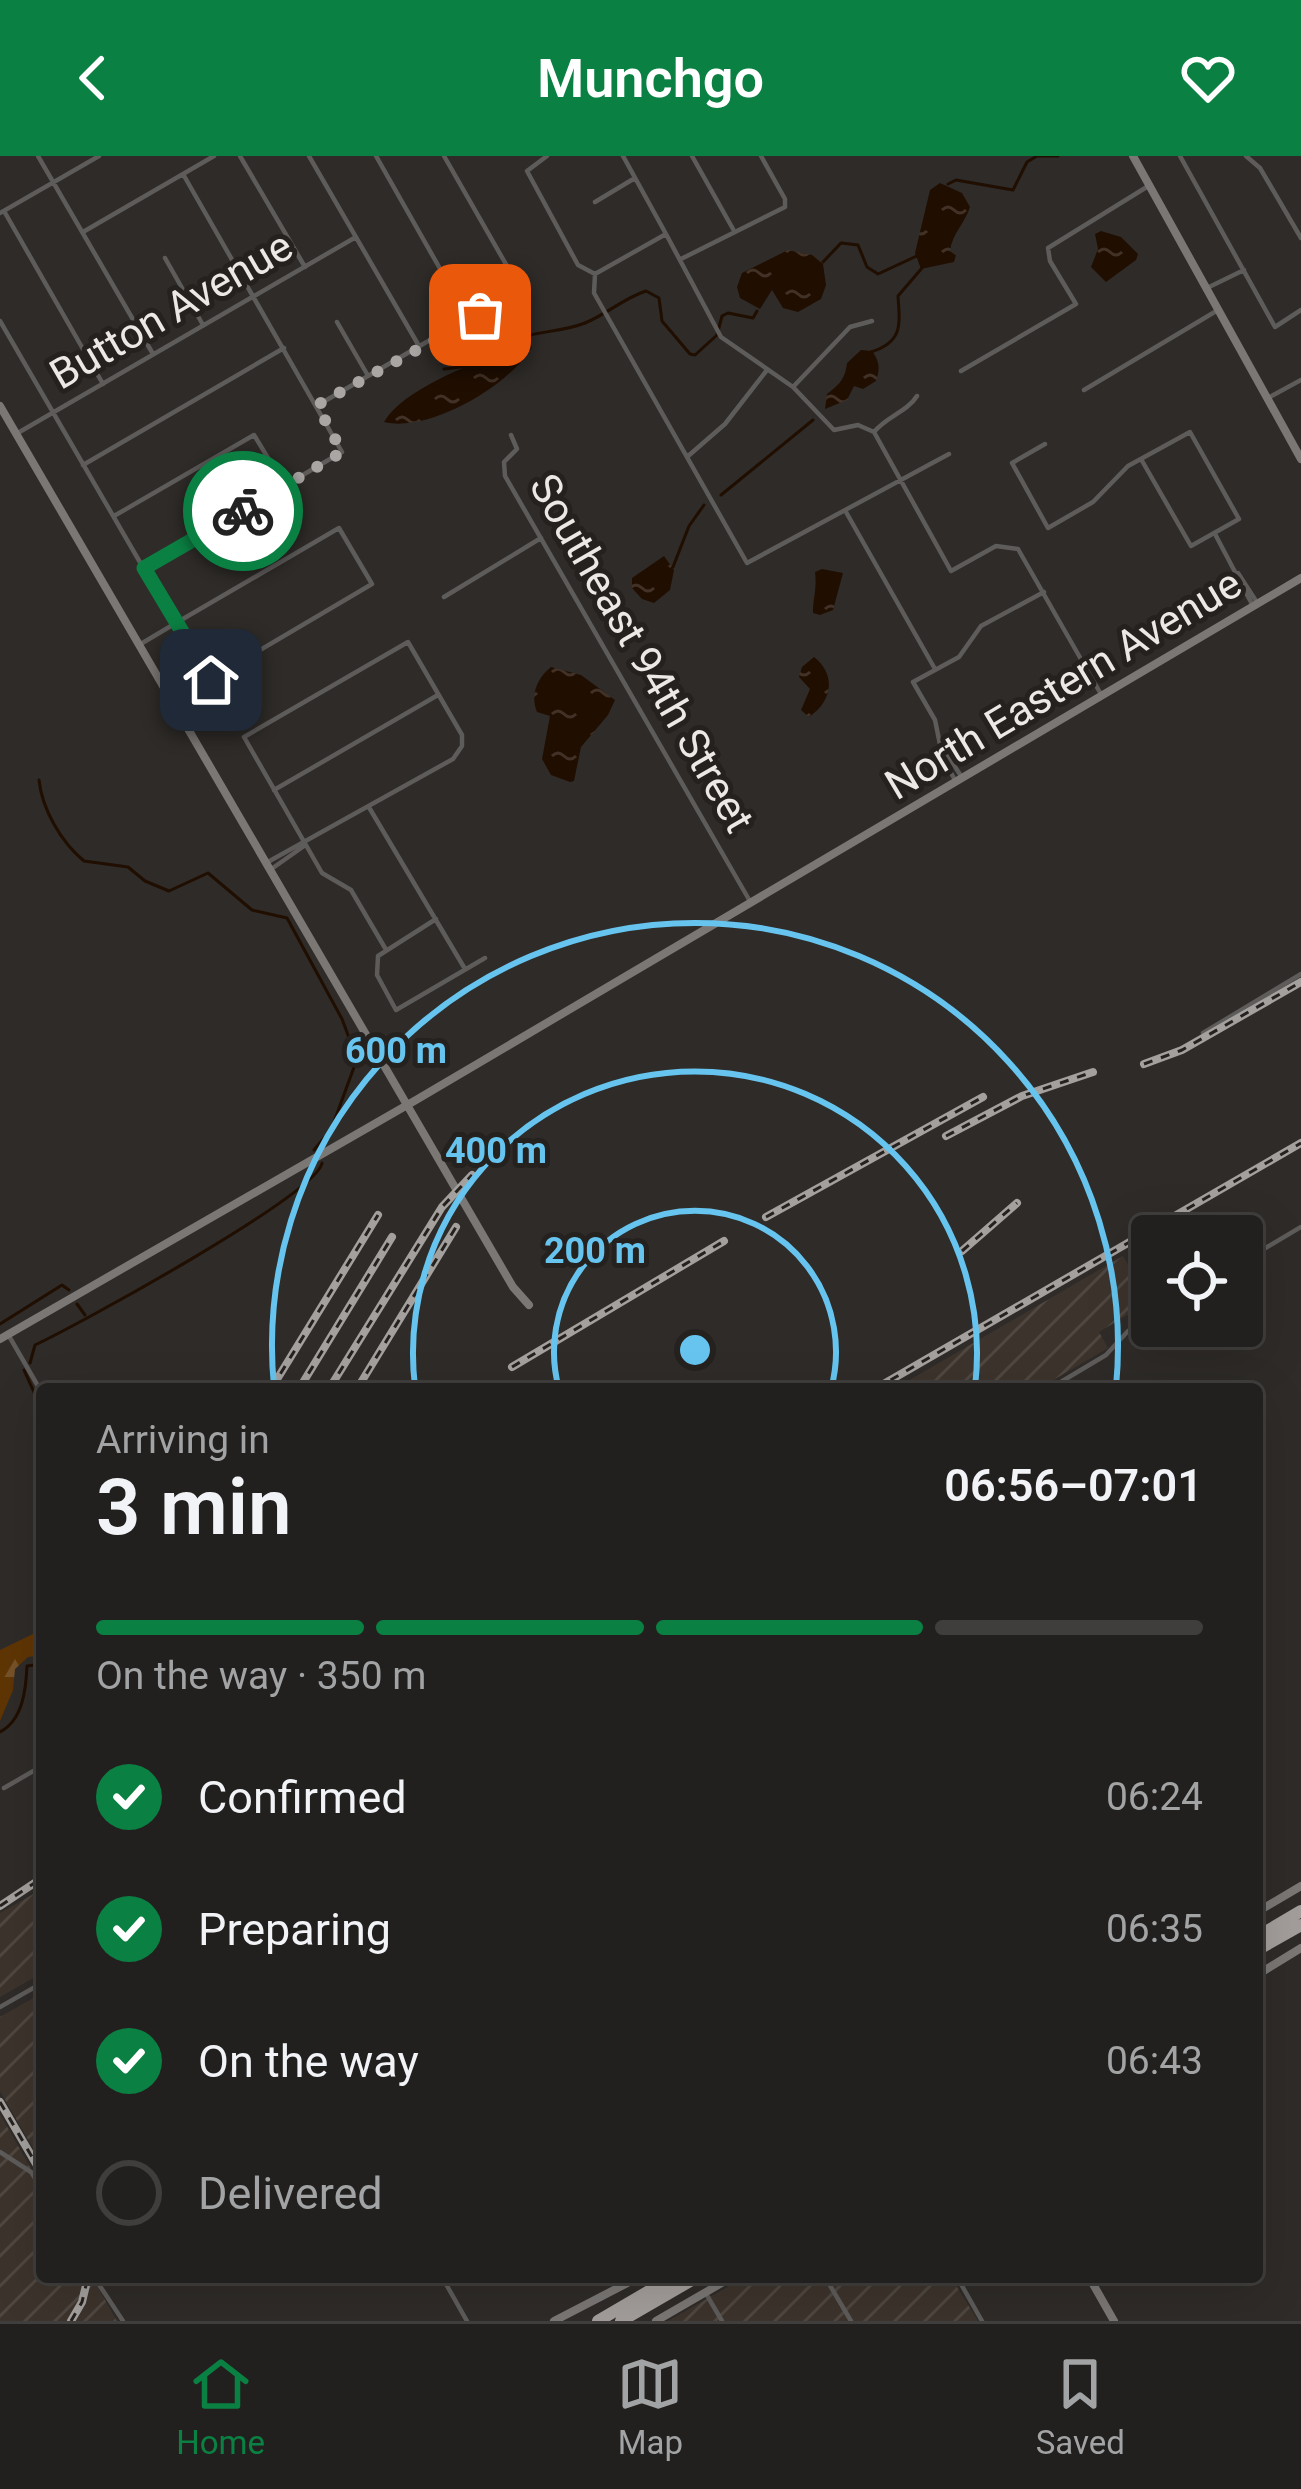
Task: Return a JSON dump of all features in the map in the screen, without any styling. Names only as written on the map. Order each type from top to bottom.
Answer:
[{"type":"highway","points":[[1263,1933],[1301,1911]]},
{"type":"highway","points":[[1263,1950],[1299,1926]]},
{"type":"highway","points":[[598,2321],[664,2283]]},
{"type":"highway","points":[[621,2321],[687,2283]]},
{"type":"main road","points":[[1133,156],[1301,459]]},
{"type":"main road","points":[[0,406],[512,1287],[529,1305]]},
{"type":"main road","name":"North Eastern Avenue","points":[[4,1337],[1301,578]]},
{"type":"main road","points":[[1263,1908],[1301,1886]]},
{"type":"main road","points":[[1263,1971],[1301,1948]]},
{"type":"main road","points":[[554,2321],[627,2283]]},
{"type":"main road","points":[[656,2321],[721,2283]]},
{"type":"main road","points":[[1092,2283],[1114,2321]]},
{"type":"street","points":[[38,156],[153,354]]},
{"type":"street","points":[[99,156],[2,212],[104,384]]},
{"type":"street","points":[[82,232],[214,156]]},
{"type":"street","points":[[240,156],[305,267]]},
{"type":"street","points":[[309,156],[419,346]]},
{"type":"street","points":[[376,156],[468,318]]},
{"type":"street","points":[[317,405],[468,318],[507,312],[526,301],[444,156]]},
{"type":"street","points":[[547,156],[527,171],[578,265],[595,274]]},
{"type":"street","points":[[623,156],[721,337],[793,387],[833,430],[858,425],[874,431],[952,571],[997,546],[1010,545],[1024,555],[1102,696]]},
{"type":"street","points":[[692,156],[734,230]]},
{"type":"street","points":[[681,260],[785,207],[761,156]]},
{"type":"street","points":[[1180,156],[1275,327],[1301,310]]},
{"type":"street","points":[[1246,156],[1260,168],[1301,238]]},
{"type":"street","points":[[144,568],[342,452],[183,174]]},
{"type":"street","points":[[595,202],[635,178]]},
{"type":"street","points":[[961,371],[1076,304],[1050,261],[1048,248],[1150,185]]},
{"type":"street","points":[[595,274],[666,234]]},
{"type":"street","name":"Button Avenue","points":[[16,434],[356,237]]},
{"type":"street","points":[[165,258],[203,325]]},
{"type":"street","points":[[1208,290],[1244,270]]},
{"type":"street","points":[[595,274],[594,293],[747,562],[950,454]]},
{"type":"street","points":[[1084,390],[1220,310]]},
{"type":"street","points":[[793,387],[850,327],[872,320]]},
{"type":"street","points":[[0,321],[83,465],[176,623],[211,680],[372,584],[340,528],[176,623],[139,645]]},
{"type":"street","points":[[337,322],[368,376]]},
{"type":"street","points":[[83,465],[284,348]]},
{"type":"street","points":[[687,457],[725,424],[767,370]]},
{"type":"street","points":[[1268,398],[1301,380]]},
{"type":"street","points":[[874,431],[910,406],[916,396]]},
{"type":"street","points":[[1045,444],[1012,464],[1048,528],[1093,502],[1114,477],[1141,459],[1190,432],[1239,519],[1191,546],[1141,459]]},
{"type":"street","name":"Southeast 94th Street","points":[[512,435],[517,449],[504,462],[506,476],[751,903]]},
{"type":"street","points":[[114,517],[254,436],[285,486]]},
{"type":"street","points":[[846,512],[935,669]]},
{"type":"street","points":[[1215,534],[1255,605]]},
{"type":"street","points":[[444,597],[541,538]]},
{"type":"street","points":[[959,781],[943,759],[934,720],[913,682],[959,657],[981,626],[1044,592]]},
{"type":"street","points":[[268,866],[305,844],[370,808],[453,759],[462,746],[462,735],[408,642],[244,737],[305,844],[324,876],[351,890],[385,948]]},
{"type":"street","points":[[274,790],[439,695]]},
{"type":"street","points":[[370,808],[465,969]]},
{"type":"street","points":[[436,920],[378,956],[376,971],[396,1010],[485,958]]},
{"type":"street","points":[[1203,1034],[1301,974]]},
{"type":"street","points":[[1263,1250],[1301,1227]]},
{"type":"street","points":[[1059,1383],[1110,1352],[1131,1329]]},
{"type":"street","points":[[4,1337],[36,1385]]},
{"type":"street","points":[[4,1788],[36,1769]]},
{"type":"street","points":[[0,2007],[36,1986]]},
{"type":"street","points":[[0,2152],[36,2180]]},
{"type":"street","points":[[98,2283],[122,2321]]},
{"type":"street","points":[[445,2283],[467,2321]]},
{"type":"street","points":[[829,2283],[851,2321]]},
{"type":"street","points":[[960,2283],[982,2321]]},
{"type":"street","points":[[705,2292],[722,2321]]},
{"type":"shaded area","points":[[1123,1256],[1131,1270],[1131,1313],[1099,1332],[1108,1348],[1048,1383],[904,1383]]},
{"type":"shaded area","points":[[36,1893],[36,1976],[0,1997],[0,1913]]},
{"type":"shaded area","points":[[36,1996],[36,2154],[0,2091],[0,2017]]},
{"type":"shaded area","points":[[0,2114],[36,2177],[36,2283],[95,2283],[117,2321],[0,2321]]},
{"type":"shaded area","points":[[734,2283],[955,2283],[978,2321],[668,2321]]},
{"type":"green space","points":[[36,1635],[36,1656],[15,1669],[13,1690],[0,1721],[0,1650]]},
{"type":"water","points":[[940,183],[962,193],[970,207],[951,245],[954,262],[921,269],[915,253],[930,190]]},
{"type":"water","points":[[1101,231],[1121,237],[1138,254],[1106,282],[1091,267],[1098,249],[1095,234]]},
{"type":"water","points":[[788,250],[812,255],[823,264],[826,285],[821,299],[798,312],[783,308],[772,290],[760,309],[740,298],[737,287],[742,273]]},
{"type":"water","points":[[529,343],[532,347],[506,377],[466,403],[423,420],[384,422],[429,385]]},
{"type":"water","points":[[861,350],[872,351],[877,359],[876,381],[863,389],[854,386],[847,400],[825,409],[827,394]]},
{"type":"water","points":[[664,556],[674,570],[670,590],[654,603],[642,599],[632,588],[632,578]]},
{"type":"water","points":[[815,572],[843,573],[833,610],[820,615],[813,613],[813,607]]},
{"type":"water","points":[[814,657],[826,672],[829,688],[823,704],[809,717],[801,710],[810,689],[799,677]]},
{"type":"water","points":[[551,667],[581,675],[615,700],[581,747],[570,782],[551,775],[542,759],[550,716],[537,712],[535,693]]},
{"type":"waterway","points":[[948,184],[956,180],[1013,190],[1027,162],[1037,156]]},
{"type":"waterway","points":[[1039,156],[1058,156]]},
{"type":"waterway","points":[[823,262],[841,243],[858,245],[867,267],[878,274],[919,255]]},
{"type":"waterway","points":[[871,352],[894,338],[899,324],[898,296],[922,268]]},
{"type":"waterway","points":[[487,357],[509,341],[585,323],[646,291],[659,298],[662,321],[695,355],[717,335],[722,316],[753,318],[757,311]]},
{"type":"waterway","points":[[444,369],[469,366]]},
{"type":"waterway","points":[[721,495],[813,420]]},
{"type":"waterway","points":[[673,567],[689,526],[704,505]]},
{"type":"waterway","points":[[39,780],[54,824],[84,861],[128,867],[169,891],[208,873],[252,910],[287,918],[342,1019],[357,1059],[331,1130],[314,1150]]},
{"type":"waterway","points":[[30,1363],[35,1345],[239,1230],[310,1179],[322,1163]]},
{"type":"waterway","points":[[0,1324],[62,1285],[69,1290]]},
{"type":"waterway","points":[[77,1304],[85,1315]]},
{"type":"waterway","points":[[24,1370],[36,1397]]},
{"type":"waterway","points":[[0,1732],[18,1712],[27,1666],[36,1665]]},
{"type":"railway","points":[[1144,1064],[1182,1050],[1301,982]]},
{"type":"railway","points":[[946,1136],[1022,1096],[1093,1072]]},
{"type":"railway","points":[[766,1217],[983,1097]]},
{"type":"railway","points":[[885,1383],[1301,1143]]},
{"type":"railway","points":[[333,1383],[442,1207],[472,1175]]},
{"type":"railway","points":[[962,1251],[1017,1203]]},
{"type":"railway","points":[[275,1383],[378,1215]]},
{"type":"railway","points":[[361,1383],[456,1227]]},
{"type":"railway","points":[[303,1383],[392,1237]]},
{"type":"railway","points":[[512,1367],[724,1241]]},
{"type":"railway","points":[[0,1906],[36,1882]]},
{"type":"railway","points":[[0,2102],[36,2164]]},
{"type":"railway","points":[[71,2321],[87,2283]]},
{"type":"way so far","points":[[243,511],[342,452],[317,405],[480,315]]},
{"type":"route","points":[[211,680],[144,568],[243,511]]}]
